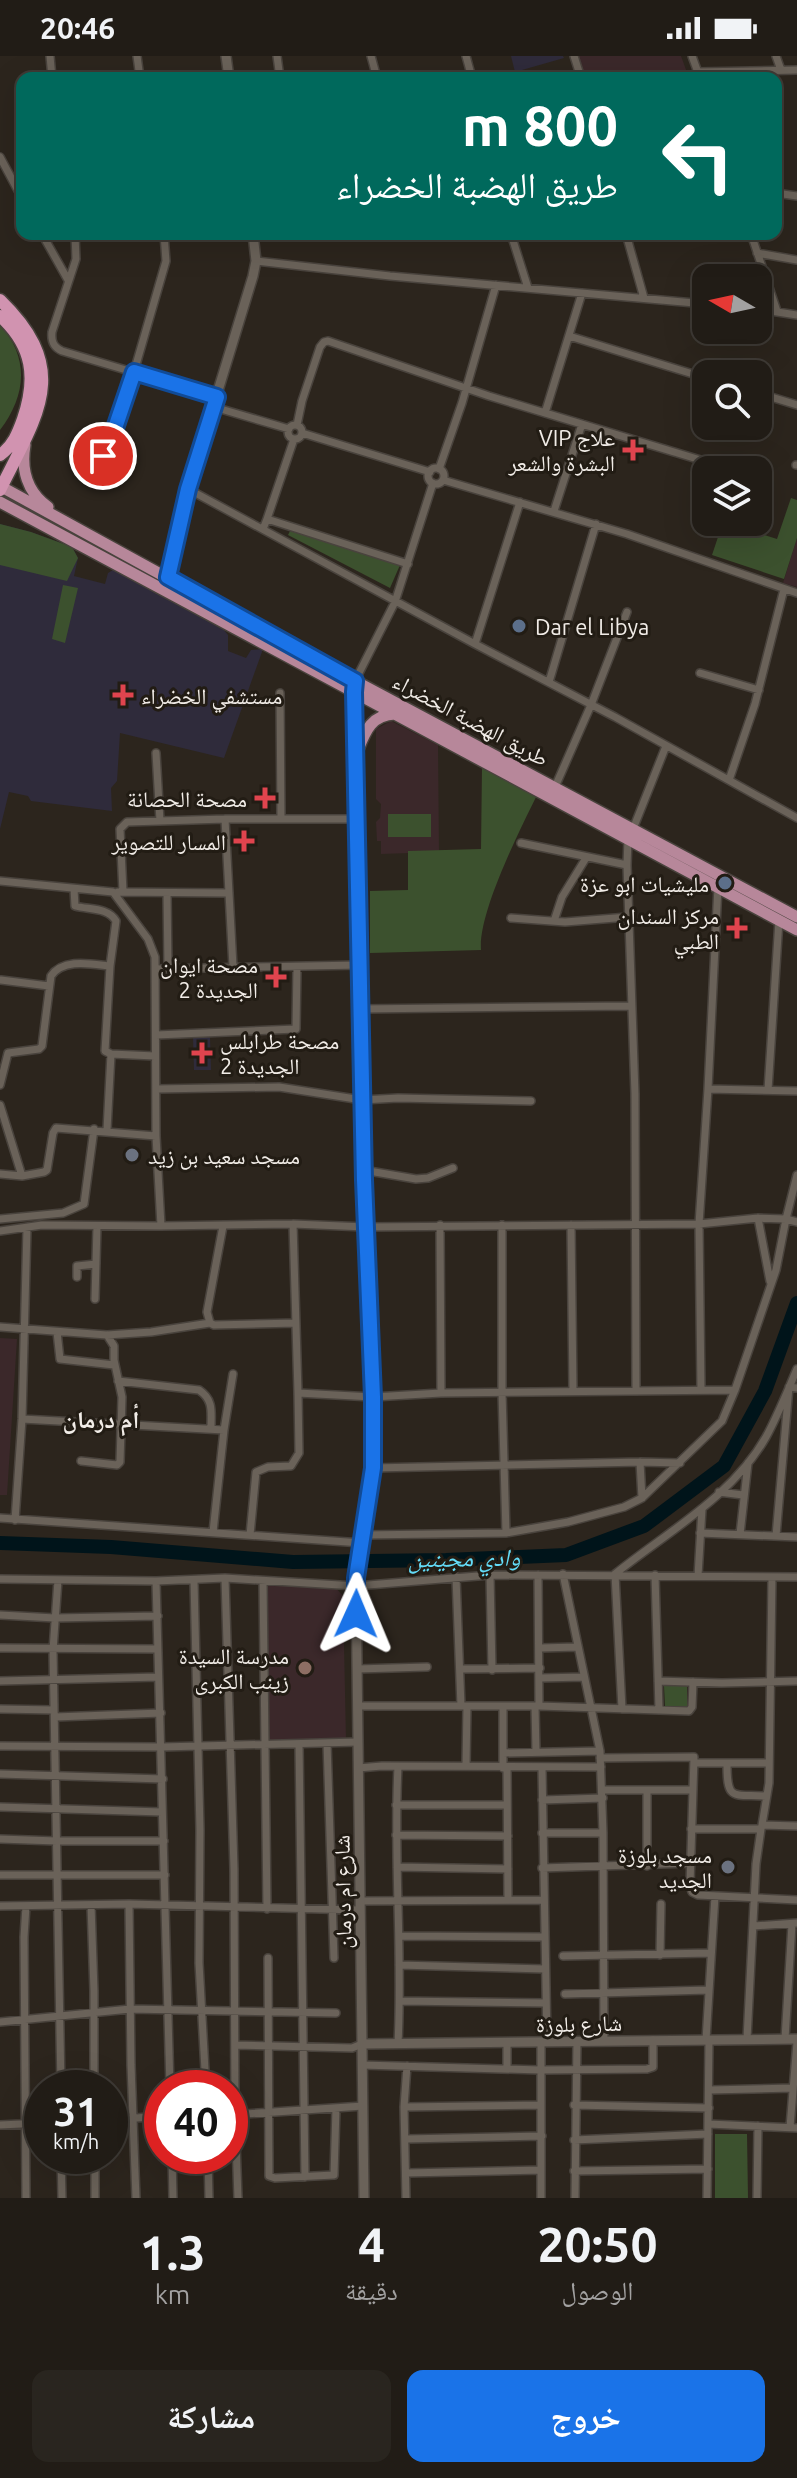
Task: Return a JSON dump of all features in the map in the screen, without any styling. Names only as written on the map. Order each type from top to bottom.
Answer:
[{"type":"highway","points":[[0,300],[30,335],[42,364],[43,375],[26,439],[0,488]]},
{"type":"highway","points":[[0,316],[16,333],[29,360],[31,375],[27,407],[19,428],[11,445],[0,455]]},
{"type":"main road","points":[[26,439],[23,459],[25,477],[30,487],[41,502],[84,533]]},
{"type":"main road","name":"طريق الهضبة الخضراء","points":[[0,488],[168,577],[398,714],[762,904],[797,930]]},
{"type":"main road","name":"طريق الهضبة الخضراء","points":[[0,502],[555,787],[718,886],[797,917]]},
{"type":"main road","points":[[355,757],[370,723],[386,715],[398,714]]},
{"type":"street","points":[[776,56],[781,70]]},
{"type":"street","points":[[748,72],[797,70]]},
{"type":"street","points":[[0,157],[16,187]]},
{"type":"street","points":[[45,240],[68,280]]},
{"type":"street","points":[[76,240],[77,251],[52,332],[54,346],[289,429]]},
{"type":"street","points":[[103,456],[134,372],[167,258],[165,240]]},
{"type":"street","points":[[168,577],[188,489],[256,261],[254,240]]},
{"type":"street","points":[[513,240],[528,288]]},
{"type":"street","points":[[628,240],[644,298]]},
{"type":"street","points":[[753,240],[777,311]]},
{"type":"street","points":[[757,253],[797,260]]},
{"type":"street","points":[[256,261],[692,303]]},
{"type":"street","points":[[439,469],[496,285]]},
{"type":"street","points":[[545,413],[582,293]]},
{"type":"street","points":[[772,310],[797,315]]},
{"type":"street","points":[[569,336],[692,374]]},
{"type":"street","points":[[297,425],[317,355],[325,341],[692,457]]},
{"type":"street","points":[[772,397],[797,405]]},
{"type":"street","points":[[554,511],[582,424]]},
{"type":"street","points":[[294,439],[289,436],[289,429],[297,425]]},
{"type":"street","points":[[297,425],[302,433],[430,472],[439,469]]},
{"type":"street","points":[[263,529],[294,439],[302,433]]},
{"type":"street","points":[[433,483],[443,480],[444,475],[439,469]]},
{"type":"street","points":[[430,472],[433,483]]},
{"type":"street","points":[[443,480],[596,524],[797,593]]},
{"type":"street","points":[[354,686],[395,602],[433,483]]},
{"type":"street","points":[[188,489],[797,818]]},
{"type":"street","points":[[475,644],[520,502]]},
{"type":"street","points":[[267,519],[408,564]]},
{"type":"street","points":[[549,682],[596,524]]},
{"type":"street","points":[[729,780],[759,690],[784,589]]},
{"type":"street","points":[[555,787],[627,612]]},
{"type":"street","points":[[700,673],[759,690]]},
{"type":"street","name":"شارع ام درمان","points":[[354,686],[363,1170],[373,1397],[373,1468],[356,1582],[364,2198]]},
{"type":"street","points":[[280,693],[281,819]]},
{"type":"street","points":[[636,1391],[635,1094],[627,865],[631,833],[666,746]]},
{"type":"street","points":[[156,753],[160,821]]},
{"type":"street","points":[[225,819],[233,967]]},
{"type":"street","points":[[123,892],[122,825],[130,821],[356,819]]},
{"type":"street","points":[[521,843],[627,865]]},
{"type":"street","points":[[554,921],[562,897],[586,858]]},
{"type":"street","points":[[0,881],[113,892],[228,893]]},
{"type":"street","points":[[701,1390],[699,1224],[718,886]]},
{"type":"street","points":[[74,889],[75,906],[101,911],[115,918],[105,1048],[111,1054],[155,1056]]},
{"type":"street","points":[[113,892],[153,948],[156,1136],[161,1226]]},
{"type":"street","points":[[167,893],[168,968]]},
{"type":"street","points":[[511,918],[554,921],[628,917]]},
{"type":"street","points":[[768,1090],[779,919]]},
{"type":"street","points":[[0,1085],[8,1053],[42,1046],[51,976],[61,967],[90,964],[110,966]]},
{"type":"street","points":[[155,969],[359,965]]},
{"type":"street","points":[[156,1035],[296,1029],[297,967]]},
{"type":"street","points":[[1,980],[49,986]]},
{"type":"street","points":[[360,1009],[630,1006]]},
{"type":"street","points":[[107,1130],[111,1054]]},
{"type":"street","points":[[156,1089],[279,1087],[362,1100],[531,1101]]},
{"type":"street","points":[[708,1089],[797,1091]]},
{"type":"street","points":[[0,1105],[22,1176]]},
{"type":"street","points":[[0,1174],[22,1176],[47,1170],[56,1128],[156,1136]]},
{"type":"street","points":[[0,1219],[63,1213],[84,1204],[94,1129]]},
{"type":"street","points":[[363,1170],[416,1179],[428,1178],[453,1168]]},
{"type":"street","points":[[0,1518],[362,1542],[506,1533],[568,1522],[624,1507],[642,1498],[722,1421],[776,1270],[797,1175]]},
{"type":"street","points":[[758,1218],[770,1287]]},
{"type":"street","points":[[0,1231],[42,1225],[634,1225],[699,1224],[758,1218],[797,1222]]},
{"type":"street","points":[[250,1535],[256,1472],[268,1467],[291,1466],[299,1453],[293,1224]]},
{"type":"street","points":[[440,1225],[441,1393]]},
{"type":"street","points":[[502,1225],[506,1533]]},
{"type":"street","points":[[571,1225],[573,1391]]},
{"type":"street","points":[[95,1299],[97,1226]]},
{"type":"street","points":[[210,1323],[207,1312],[223,1226]]},
{"type":"street","points":[[15,1520],[22,1419],[27,1228]]},
{"type":"street","points":[[77,1277],[77,1266],[96,1264]]},
{"type":"street","points":[[0,1327],[107,1335],[210,1323],[296,1323]]},
{"type":"street","points":[[57,1332],[60,1359],[114,1365]]},
{"type":"street","points":[[81,1461],[117,1465],[120,1462],[122,1397],[114,1365],[114,1346],[107,1335]]},
{"type":"street","points":[[776,1536],[785,1429],[797,1369]]},
{"type":"street","points":[[213,1532],[233,1374]]},
{"type":"street","points":[[118,1381],[199,1390],[211,1402],[211,1428]]},
{"type":"street","points":[[615,1574],[702,1509],[719,1492],[765,1439],[793,1387]]},
{"type":"street","points":[[298,1393],[373,1397],[441,1393],[735,1390]]},
{"type":"street","points":[[22,1419],[224,1430]]},
{"type":"street","points":[[785,1429],[797,1431]]},
{"type":"street","points":[[740,1534],[748,1461]]},
{"type":"street","points":[[640,1462],[642,1498]]},
{"type":"street","points":[[373,1468],[680,1463]]},
{"type":"street","points":[[719,1492],[743,1495]]},
{"type":"street","points":[[698,1576],[702,1509]]},
{"type":"street","points":[[700,1533],[797,1537]]},
{"type":"street","points":[[563,1574],[600,1754],[603,1794],[604,2041]]},
{"type":"street","points":[[0,1579],[194,1581],[225,1578],[356,1582],[563,1574],[797,1577]]},
{"type":"street","points":[[615,1574],[622,1709]]},
{"type":"street","points":[[490,1575],[492,1670]]},
{"type":"street","points":[[536,1752],[540,1678],[538,1575]]},
{"type":"street","points":[[655,1575],[659,1710]]},
{"type":"street","points":[[456,1577],[466,1766]]},
{"type":"street","points":[[747,2039],[754,1898],[769,1763],[772,1577]]},
{"type":"street","points":[[225,1578],[236,2011],[234,2070]]},
{"type":"street","points":[[58,1580],[53,1650],[61,2070]]},
{"type":"street","points":[[156,1581],[169,2070]]},
{"type":"street","points":[[194,1581],[199,1908],[205,2070]]},
{"type":"street","points":[[263,1581],[267,1909]]},
{"type":"street","points":[[0,1615],[55,1618],[158,1616]]},
{"type":"street","points":[[540,1648],[577,1647]]},
{"type":"street","points":[[0,1648],[158,1649]]},
{"type":"street","points":[[357,1669],[427,1667]]},
{"type":"street","points":[[460,1669],[540,1668]]},
{"type":"street","points":[[0,1681],[158,1677]]},
{"type":"street","points":[[540,1678],[584,1677]]},
{"type":"street","points":[[658,1681],[797,1681]]},
{"type":"street","points":[[358,1706],[691,1710],[693,1682]]},
{"type":"street","points":[[503,1706],[508,1900]]},
{"type":"street","points":[[0,1709],[54,1713],[161,1713]]},
{"type":"street","points":[[0,1746],[198,1747],[358,1742]]},
{"type":"street","points":[[327,1743],[334,1958]]},
{"type":"street","points":[[299,1744],[305,2177]]},
{"type":"street","points":[[541,2198],[540,2070],[546,2003],[542,1800],[549,1752]]},
{"type":"street","points":[[503,1753],[694,1757],[690,1863],[692,1892],[698,1895],[797,1900]]},
{"type":"street","points":[[695,1763],[769,1763]]},
{"type":"street","points":[[727,1764],[727,1786],[731,1792],[766,1796]]},
{"type":"street","points":[[398,1767],[398,2043]]},
{"type":"street","points":[[358,1768],[601,1767]]},
{"type":"street","points":[[0,1774],[163,1779]]},
{"type":"street","points":[[542,1800],[647,1790],[693,1790]]},
{"type":"street","points":[[647,1790],[647,1866]]},
{"type":"street","points":[[396,1805],[507,1805]]},
{"type":"street","points":[[0,1807],[162,1812]]},
{"type":"street","points":[[691,1829],[797,1826]]},
{"type":"street","points":[[542,1833],[603,1833]]},
{"type":"street","points":[[396,1835],[508,1836]]},
{"type":"street","points":[[0,1839],[164,1841]]},
{"type":"street","points":[[542,1868],[690,1863]]},
{"type":"street","points":[[397,1867],[508,1869]]},
{"type":"street","points":[[0,1875],[165,1875]]},
{"type":"street","points":[[707,2198],[708,1990],[715,1896]]},
{"type":"street","points":[[0,1906],[129,1904],[334,1910],[398,1901],[543,1900]]},
{"type":"street","points":[[129,1904],[136,2198]]},
{"type":"street","points":[[660,1955],[661,1904]]},
{"type":"street","points":[[91,1905],[94,2070]]},
{"type":"street","points":[[26,1906],[26,2070]]},
{"type":"street","points":[[754,1926],[794,1924],[785,2039]]},
{"type":"street","points":[[399,1936],[545,1937]]},
{"type":"street","points":[[563,1956],[710,1953]]},
{"type":"street","points":[[268,1958],[269,2176],[334,2175],[336,2108]]},
{"type":"street","points":[[399,1965],[545,1969]]},
{"type":"street","points":[[565,1994],[708,1990]]},
{"type":"street","points":[[400,2001],[546,2003]]},
{"type":"street","points":[[0,2022],[130,2009],[336,2013]]},
{"type":"street","points":[[362,2065],[540,2070],[652,2069],[653,2040]]},
{"type":"street","points":[[575,2198],[577,2041]]},
{"type":"street","points":[[708,2124],[793,2128],[797,2041]]},
{"type":"street","name":"شارع بلوزة","points":[[362,2044],[797,2041]]},
{"type":"street","points":[[507,2042],[507,2069]]},
{"type":"street","points":[[235,2045],[352,2048],[362,2044]]},
{"type":"street","points":[[406,2198],[404,2107],[407,2066]]},
{"type":"street","points":[[709,2090],[793,2088]]},
{"type":"street","points":[[404,2107],[541,2105]]},
{"type":"street","points":[[574,2105],[709,2108]]},
{"type":"street","points":[[248,2114],[363,2106]]},
{"type":"street","points":[[128,2119],[144,2118]]},
{"type":"street","points":[[0,2125],[24,2123]]},
{"type":"street","points":[[757,2198],[758,2126]]},
{"type":"street","points":[[574,2140],[708,2134]]},
{"type":"street","points":[[406,2139],[542,2136]]},
{"type":"street","points":[[574,2171],[708,2169]]},
{"type":"street","points":[[406,2173],[541,2170]]},
{"type":"street","points":[[26,2174],[26,2198]]},
{"type":"street","points":[[61,2174],[62,2198]]},
{"type":"street","points":[[95,2174],[95,2198]]},
{"type":"street","points":[[172,2174],[173,2198]]},
{"type":"street","points":[[208,2174],[209,2198]]},
{"type":"street","points":[[236,2174],[238,2198]]},
{"type":"shaded area","points":[[511,56],[563,56],[564,58],[515,72]]},
{"type":"shaded area","points":[[578,56],[681,56],[687,72],[582,72]]},
{"type":"shaded area","name":"مستشفي الخضراء","points":[[0,524],[72,547],[78,558],[74,576],[105,584],[108,573],[113,570],[224,630],[228,635],[228,651],[246,658],[251,650],[263,649],[224,758],[120,733],[117,781],[111,788],[112,811],[31,801],[28,796],[9,792],[0,829]]},
{"type":"shaded area","points":[[797,538],[797,587],[783,583]]},
{"type":"shaded area","points":[[391,721],[438,745],[439,852],[381,854],[376,822],[380,818],[381,804],[376,799],[376,729]]},
{"type":"shaded area","name":"مصحة طرابلس الجديدة 2","points":[[193,1037],[210,1037],[211,1070],[194,1070]]},
{"type":"shaded area","points":[[0,1338],[17,1339],[7,1495],[0,1495]]},
{"type":"shaded area","name":"مدرسة السيدة زينب الكبرى","points":[[261,1585],[334,1586],[343,1596],[346,1740],[269,1742]]},
{"type":"green space","points":[[0,325],[16,351],[21,377],[15,404],[0,430]]},
{"type":"green space","points":[[791,498],[797,500],[797,538],[784,579],[712,555],[718,536],[767,536],[777,539]]},
{"type":"green space","points":[[0,524],[72,547],[78,558],[67,581],[0,565]]},
{"type":"green space","points":[[290,531],[400,565],[390,588],[288,535]]},
{"type":"green space","points":[[63,585],[78,588],[65,643],[52,639]]},
{"type":"green space","points":[[482,767],[536,797],[493,895],[486,915],[481,950],[370,953],[370,891],[408,890],[408,851],[481,849]]},
{"type":"green space","points":[[388,814],[431,814],[431,837],[388,837]]},
{"type":"green space","points":[[664,1686],[687,1686],[687,1707],[665,1706]]},
{"type":"green space","points":[[715,2134],[747,2134],[748,2198],[715,2198]]},
{"type":"waterway","name":"وادي مجينين","points":[[0,1543],[111,1547],[293,1562],[566,1555],[644,1526],[724,1466],[765,1391],[797,1303]]},
{"type":"place","name":"VIP علاج البشرة والشعر","points":[[633,450]]},
{"type":"place","name":"Dar el Libya","points":[[519,626]]},
{"type":"place","name":"مستشفي الخضراء","points":[[123,695]]},
{"type":"place","name":"مصحة الحصانة","points":[[265,798]]},
{"type":"place","name":"المسار للتصوير","points":[[244,841]]},
{"type":"place","name":"مليشيات ابو عزة","points":[[725,883]]},
{"type":"place","name":"مركز السندان الطبي","points":[[737,928]]},
{"type":"place","name":"مصحة ايوان الجديدة 2","points":[[276,977]]},
{"type":"place","name":"مصحة طرابلس الجديدة 2","points":[[202,1053]]},
{"type":"place","name":"مسجد سعيد بن زيد","points":[[132,1155]]},
{"type":"place","name":"مدرسة السيدة زينب الكبرى","points":[[305,1668]]},
{"type":"place","name":"مسجد بلوزة الجديد","points":[[728,1867]]},
{"type":"district","name":"أم درمان","points":[[101,1419]]},
{"type":"route","points":[[103,456],[134,372],[217,397],[188,489],[168,577],[355,681],[364,1180],[373,1397],[373,1468],[356,1578],[356,1614]]}]
